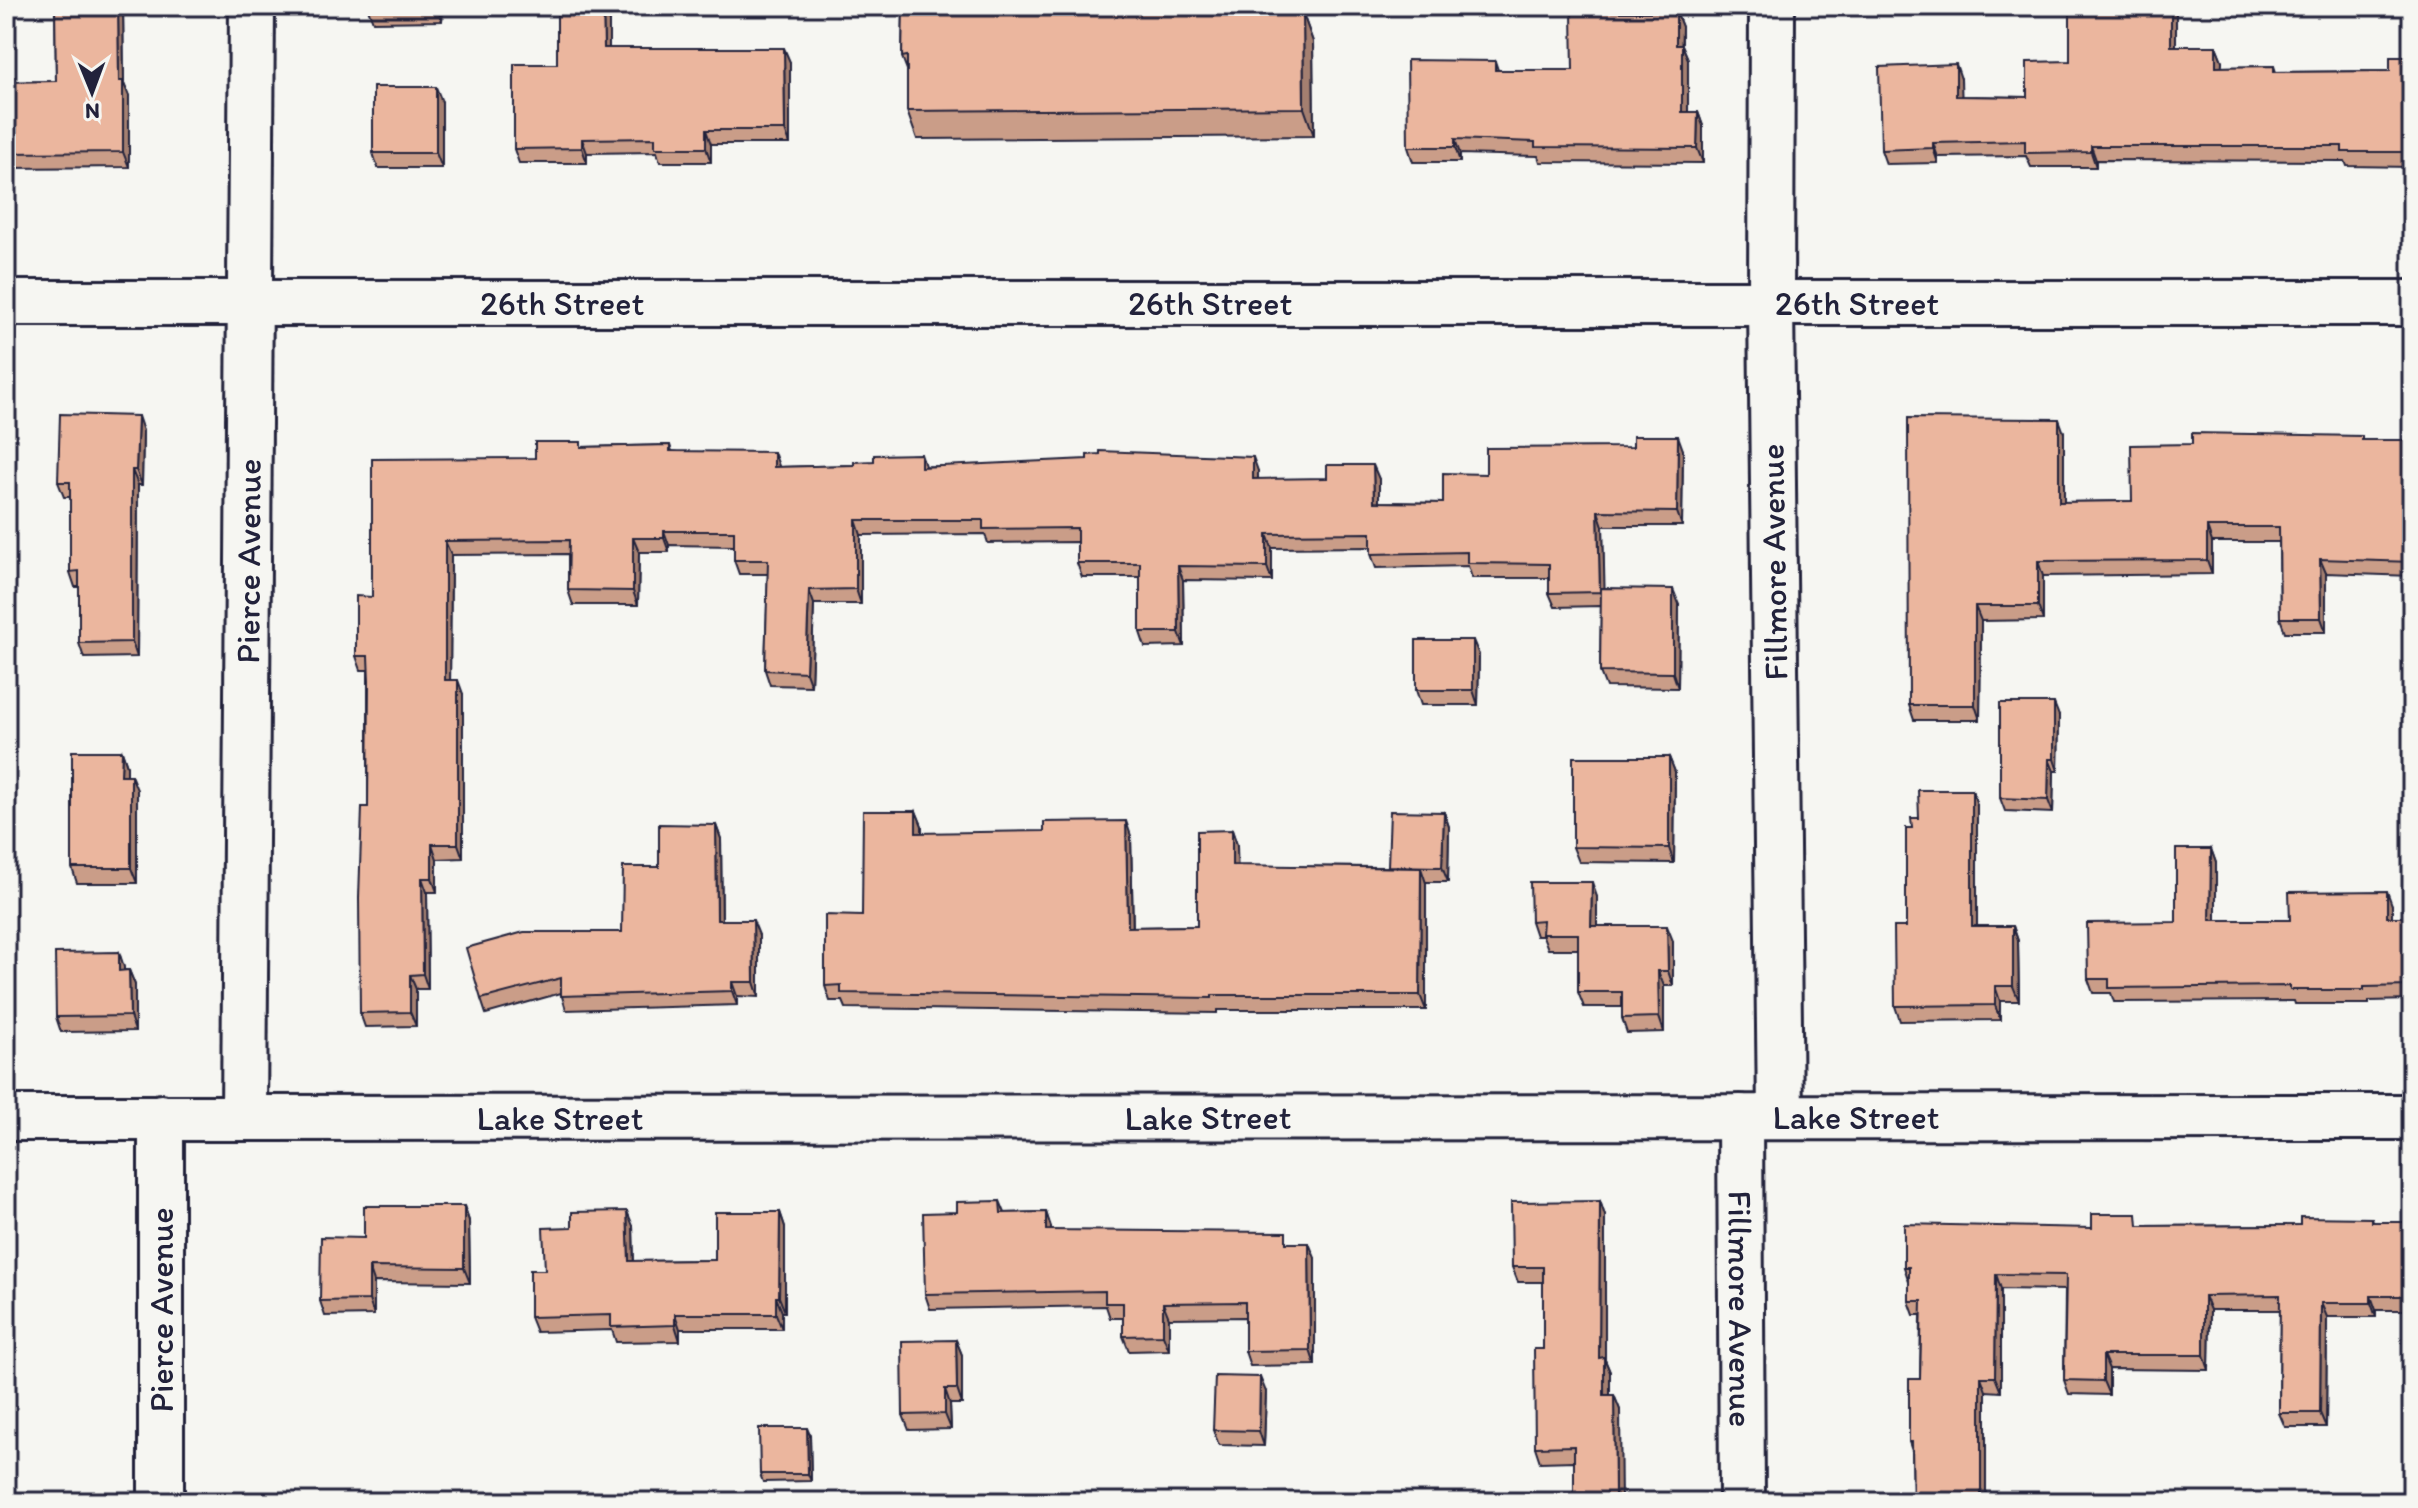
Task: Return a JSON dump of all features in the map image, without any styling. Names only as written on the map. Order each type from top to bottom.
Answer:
[{"type":"street","name":"Pierce Avenue","points":[[244,1117],[252,6]]},
{"type":"street","name":"Fillmore Avenue","points":[[1742,1502],[1760,1117],[1772,6]]},
{"type":"street","name":"26th Street","points":[[6,303],[2412,303]]},
{"type":"street","name":"Pierce Avenue","points":[[161,1117],[161,1502]]},
{"type":"street","name":"Lake Street","points":[[6,1118],[2412,1117]]},
{"type":"building","points":[[55,6],[118,6],[119,81],[123,81],[123,152],[6,153],[6,82],[56,81]]},
{"type":"building","points":[[557,6],[603,6],[604,48],[784,48],[785,130],[706,130],[706,148],[655,148],[655,138],[582,139],[582,148],[514,149],[514,64],[557,64]]},
{"type":"building","points":[[903,6],[1200,6],[1200,15],[1303,14],[1304,108],[907,111],[907,56],[902,57]]},
{"type":"building","points":[[2070,6],[2171,6],[2171,46],[2216,46],[2216,67],[2274,66],[2274,72],[2390,71],[2390,57],[2412,57],[2412,152],[2342,152],[2342,146],[2091,146],[2091,152],[2025,153],[2025,141],[1933,143],[1933,148],[1881,150],[1879,67],[1956,64],[1956,96],[2027,97],[2027,62],[2070,61]]},
{"type":"building","points":[[1572,12],[1676,12],[1676,45],[1682,45],[1682,112],[1698,112],[1697,148],[1535,147],[1535,142],[1455,139],[1455,147],[1408,147],[1407,60],[1495,61],[1495,70],[1573,70]]},
{"type":"building","points":[[373,87],[436,87],[436,153],[373,153]]},
{"type":"building","points":[[60,414],[138,416],[136,470],[132,470],[132,642],[79,643],[79,571],[70,572],[70,482],[58,482]]},
{"type":"building","points":[[1908,418],[2059,419],[2059,502],[2132,501],[2131,445],[2192,444],[2192,433],[2362,436],[2362,440],[2412,440],[2412,562],[2320,559],[2321,618],[2280,618],[2279,527],[2207,527],[2207,560],[2038,561],[2038,606],[1975,606],[1975,705],[1909,705]]},
{"type":"building","points":[[1633,436],[1678,436],[1677,512],[1598,511],[1600,592],[1549,593],[1549,564],[1467,563],[1467,552],[1371,554],[1371,533],[1267,534],[1267,567],[1178,566],[1179,632],[1140,632],[1140,563],[1077,563],[1077,528],[983,529],[983,520],[856,520],[856,589],[809,590],[806,672],[765,670],[768,560],[734,560],[734,531],[664,531],[664,538],[633,538],[633,591],[568,590],[569,540],[445,541],[445,680],[458,680],[458,844],[432,844],[432,878],[422,878],[423,974],[410,975],[410,1012],[360,1013],[359,898],[362,807],[368,807],[369,681],[368,656],[356,656],[356,596],[372,597],[372,459],[535,458],[535,442],[581,442],[581,447],[670,445],[670,451],[774,452],[774,467],[854,465],[854,462],[874,461],[874,455],[921,454],[921,467],[1087,459],[1087,455],[1100,454],[1100,451],[1253,457],[1253,479],[1327,478],[1327,465],[1373,465],[1374,502],[1443,503],[1443,473],[1486,474],[1486,448],[1633,447]]},
{"type":"building","points":[[1601,588],[1673,589],[1673,673],[1600,672]]},
{"type":"building","points":[[1416,640],[1473,640],[1473,690],[1416,690]]},
{"type":"building","points":[[2000,703],[2054,703],[2054,759],[2049,759],[2048,800],[2000,798]]},
{"type":"building","points":[[72,751],[122,751],[121,775],[131,775],[131,868],[72,868]]},
{"type":"building","points":[[1573,757],[1669,757],[1669,848],[1573,847]]},
{"type":"building","points":[[1918,790],[1972,790],[1972,926],[2013,926],[2013,986],[1995,986],[1995,1005],[1895,1006],[1894,927],[1906,927],[1906,828],[1912,828],[1911,818],[1919,818]]},
{"type":"building","points":[[863,811],[916,811],[916,833],[1044,831],[1044,822],[1126,821],[1128,927],[1197,926],[1197,831],[1232,830],[1232,865],[1421,868],[1420,995],[1212,995],[1212,998],[841,993],[841,985],[825,986],[825,915],[862,916]]},
{"type":"building","points":[[1390,811],[1444,812],[1442,867],[1388,866]]},
{"type":"building","points":[[659,824],[716,825],[717,920],[753,920],[754,982],[732,982],[732,991],[561,996],[561,978],[481,999],[466,948],[524,932],[622,932],[623,867],[659,867]]},
{"type":"building","points":[[2176,849],[2211,849],[2210,920],[2290,920],[2289,892],[2387,891],[2387,917],[2412,917],[2412,986],[2364,987],[2364,990],[2290,990],[2290,986],[2109,988],[2109,979],[2088,979],[2087,923],[2176,922]]},
{"type":"building","points":[[1530,882],[1592,882],[1591,926],[1667,926],[1668,971],[1658,971],[1659,1017],[1622,1018],[1622,992],[1578,992],[1578,934],[1542,934],[1543,920],[1531,921]]},
{"type":"building","points":[[119,952],[119,971],[129,970],[130,1016],[56,1017],[55,953]]},
{"type":"building","points":[[1000,1201],[1001,1213],[1046,1212],[1046,1230],[1286,1232],[1286,1243],[1309,1243],[1310,1350],[1245,1351],[1245,1302],[1163,1303],[1163,1335],[1123,1336],[1123,1303],[1105,1303],[1105,1291],[925,1294],[923,1213],[957,1212],[957,1202]]},
{"type":"building","points":[[1600,1201],[1599,1358],[1604,1357],[1604,1395],[1614,1395],[1615,1496],[1630,1496],[1630,1502],[1574,1502],[1574,1446],[1535,1447],[1534,1349],[1543,1349],[1543,1267],[1512,1267],[1511,1202]]},
{"type":"building","points":[[364,1206],[464,1206],[464,1268],[369,1267],[369,1300],[320,1301],[321,1237],[364,1238]]},
{"type":"building","points":[[627,1211],[629,1261],[715,1260],[715,1212],[780,1212],[776,1314],[675,1314],[675,1325],[611,1327],[611,1315],[530,1317],[530,1270],[545,1270],[543,1228],[572,1227],[572,1212]]},
{"type":"building","points":[[2092,1214],[2137,1214],[2138,1226],[2300,1225],[2300,1217],[2412,1222],[2412,1296],[2371,1296],[2371,1303],[2321,1303],[2320,1413],[2279,1413],[2280,1295],[2204,1296],[2204,1355],[2103,1355],[2103,1381],[2064,1380],[2066,1275],[1996,1274],[1995,1377],[1981,1377],[1981,1502],[1913,1502],[1909,1379],[1920,1379],[1922,1301],[1909,1301],[1909,1267],[1904,1267],[1904,1224],[2092,1228]]},
{"type":"building","points":[[956,1340],[957,1389],[945,1389],[945,1414],[903,1415],[902,1341]]},
{"type":"building","points":[[1215,1376],[1260,1377],[1259,1431],[1213,1430]]},
{"type":"building","points":[[759,1428],[807,1428],[808,1474],[760,1474]]}]
